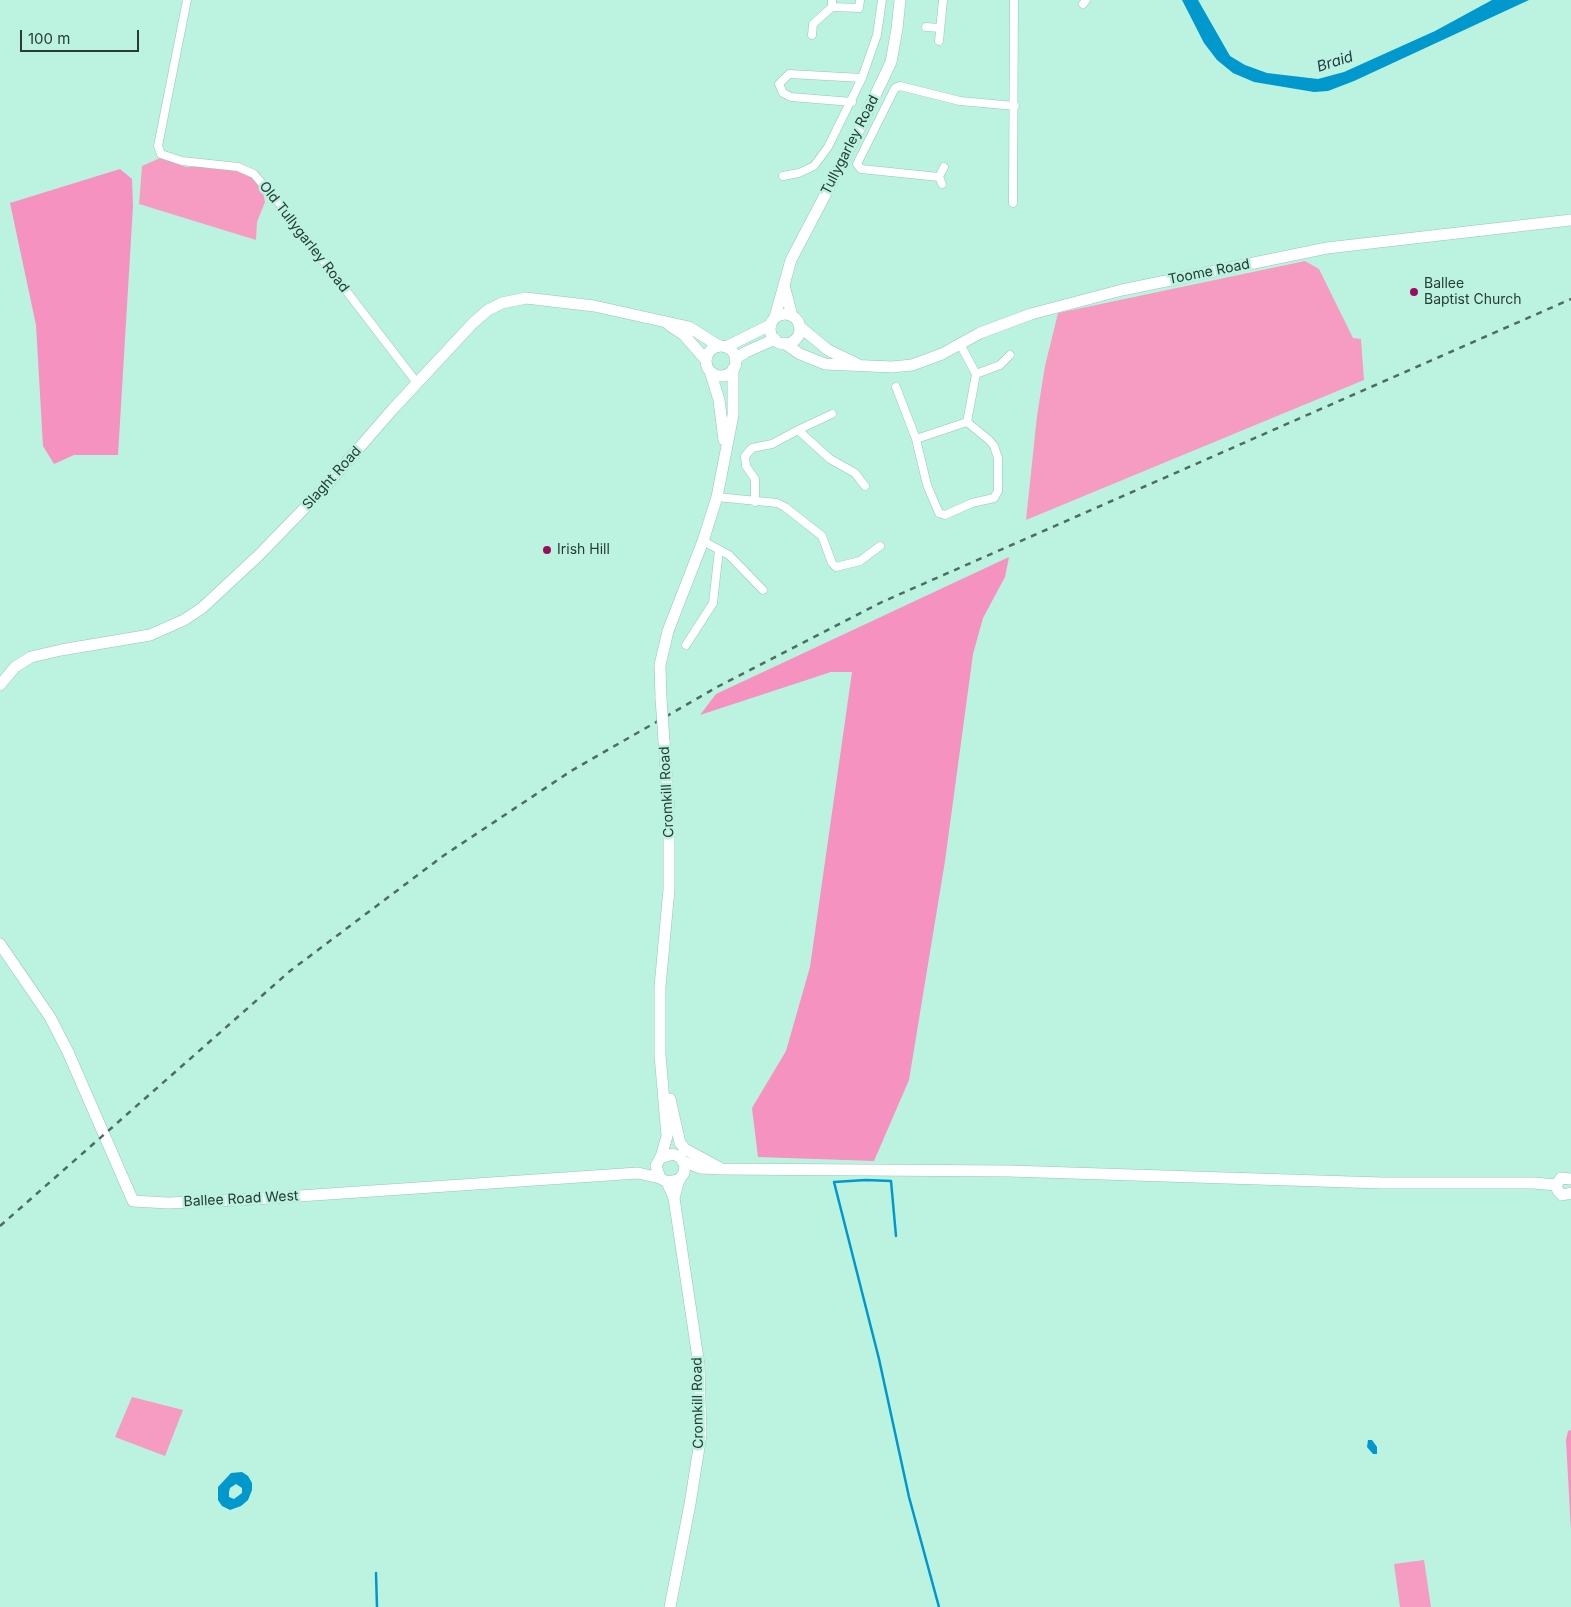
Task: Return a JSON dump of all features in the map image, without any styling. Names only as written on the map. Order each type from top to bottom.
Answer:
[{"type":"street","name":"Old Tullygarley Road","points":[[187,0],[158,146],[161,154],[182,162],[238,167],[254,174],[282,207],[417,383]]},
{"type":"street","points":[[812,35],[813,24],[832,3],[859,8],[860,0]]},
{"type":"street","points":[[783,176],[799,173],[820,160],[852,102],[862,78],[877,35],[882,0]]},
{"type":"street","name":"Tullygarley Road","points":[[772,321],[792,260],[856,136],[891,62],[900,0]]},
{"type":"street","points":[[939,41],[943,0]]},
{"type":"street","points":[[1013,203],[1015,106],[1014,0]]},
{"type":"street","points":[[926,27],[940,28]]},
{"type":"street","points":[[852,102],[791,97],[783,93],[779,84],[789,74],[862,78]]},
{"type":"street","points":[[944,168],[941,180],[861,169],[857,164],[896,88],[900,86],[960,101],[1015,106]]},
{"type":"street","name":"Toome Road","points":[[780,341],[800,354],[825,364],[892,367],[912,365],[942,354],[980,333],[1048,308],[1197,273],[1327,248],[1383,240],[1571,220]]},
{"type":"street","points":[[784,284],[792,316],[799,326],[796,338],[746,352],[734,364],[728,374],[720,375],[708,366],[712,349],[723,347],[782,314],[792,316]]},
{"type":"street","name":"Slaght Road","points":[[0,685],[15,667],[31,657],[150,635],[184,620],[202,608],[259,555],[326,486],[473,322],[502,302],[526,298],[575,303],[661,320],[689,327],[723,347]]},
{"type":"street","name":"Slaght Road","points":[[661,320],[684,335],[708,366]]},
{"type":"street","points":[[772,321],[770,332],[780,341]]},
{"type":"street","name":"Toome Road","points":[[799,326],[828,350],[858,365]]},
{"type":"street","points":[[960,344],[976,374],[967,422]]},
{"type":"street","points":[[723,347],[732,351],[734,364]]},
{"type":"street","points":[[976,374],[1000,365],[1010,354]]},
{"type":"street","name":"Cromkill Road","points":[[659,1160],[666,1136],[661,1066],[661,969],[669,880],[669,812],[660,664],[668,631],[703,541],[717,497],[733,415],[734,364]]},
{"type":"street","name":"Cromkill Road","points":[[708,366],[721,407],[725,457]]},
{"type":"street","points":[[896,387],[916,439],[934,505],[939,514],[947,515],[974,502],[991,500],[998,491],[997,451],[989,440],[967,422]]},
{"type":"street","points":[[755,502],[755,479],[745,463],[747,453],[752,448],[772,444],[832,414]]},
{"type":"street","points":[[916,439],[967,422]]},
{"type":"street","points":[[798,430],[830,460],[855,473],[865,486]]},
{"type":"street","points":[[717,497],[777,503],[822,536],[832,562],[836,567],[860,561],[880,546]]},
{"type":"street","points":[[703,541],[729,555],[763,590]]},
{"type":"street","points":[[686,646],[713,603],[719,550]]},
{"type":"street","name":"Ballee Road West","points":[[0,944],[50,1017],[68,1052],[133,1201],[168,1203],[249,1199],[638,1173],[664,1180]]},
{"type":"street","points":[[661,1066],[666,1075],[680,1143],[685,1149],[722,1169]]},
{"type":"street","name":"Cromkill Road","points":[[666,1136],[680,1158]]},
{"type":"street","points":[[700,1168],[681,1178],[664,1180],[656,1171],[659,1160],[668,1154],[700,1168],[722,1169],[1009,1171],[1373,1183],[1534,1183],[1556,1185]]},
{"type":"street","points":[[680,1158],[685,1169],[681,1178]]},
{"type":"street","name":"Ballee Road West","points":[[638,1173],[659,1160]]},
{"type":"street","name":"Cromkill Road","points":[[674,1198],[681,1178]]},
{"type":"street","points":[[1556,1185],[1561,1178],[1571,1179]]},
{"type":"street","name":"Cromkill Road","points":[[664,1180],[674,1198],[699,1365],[701,1435],[692,1495],[670,1607]]},
{"type":"street","points":[[1556,1185],[1560,1193],[1570,1197]]},
{"type":"shaded area","points":[[160,158],[186,167],[216,167],[240,171],[251,177],[263,191],[265,202],[257,222],[256,240],[139,204],[142,166]]},
{"type":"shaded area","points":[[120,169],[132,179],[133,206],[118,455],[74,455],[54,464],[43,446],[36,325],[10,203]]},
{"type":"shaded area","points":[[1305,261],[1319,269],[1353,338],[1361,339],[1364,380],[1026,520],[1037,416],[1045,366],[1058,313]]},
{"type":"shaded area","points":[[1009,557],[1005,577],[983,618],[973,654],[945,861],[909,1080],[874,1161],[758,1157],[752,1108],[786,1051],[810,967],[852,672],[831,672],[700,715],[716,694]]},
{"type":"shaded area","points":[[132,1397],[183,1410],[165,1456],[115,1437]]},
{"type":"shaded area","points":[[1571,1430],[1571,1531],[1566,1440],[1568,1431]]},
{"type":"shaded area","points":[[1424,1560],[1431,1607],[1400,1607],[1394,1564]]},
{"type":"water","points":[[1182,0],[1198,0],[1230,56],[1245,65],[1267,73],[1318,79],[1344,72],[1435,31],[1492,0],[1529,0],[1354,81],[1328,91],[1314,92],[1254,82],[1233,73],[1217,60],[1204,43]]},
{"type":"water","points":[[1368,1440],[1372,1440],[1377,1447],[1377,1454],[1373,1454],[1367,1447]]},
{"type":"water","points":[[242,1472],[248,1476],[252,1483],[252,1490],[248,1500],[241,1506],[230,1510],[222,1506],[218,1500],[218,1487],[231,1473]],"holes":[[[236,1484],[242,1488],[242,1493],[234,1499],[229,1497],[230,1488]]]},
{"type":"waterway","points":[[896,1236],[891,1181],[834,1182],[879,1359],[909,1497],[939,1607]]},
{"type":"waterway","points":[[376,1573],[377,1607]]},
{"type":"railway","points":[[0,1226],[290,971],[443,856],[571,771],[719,686],[882,602],[1571,299]]},
{"type":"place","name":"Ballee Baptist Church","points":[[1414,292]]},
{"type":"place","name":"Irish Hill","points":[[547,550]]},
{"type":"water label","name":"Braid","points":[[1335,62]]}]
